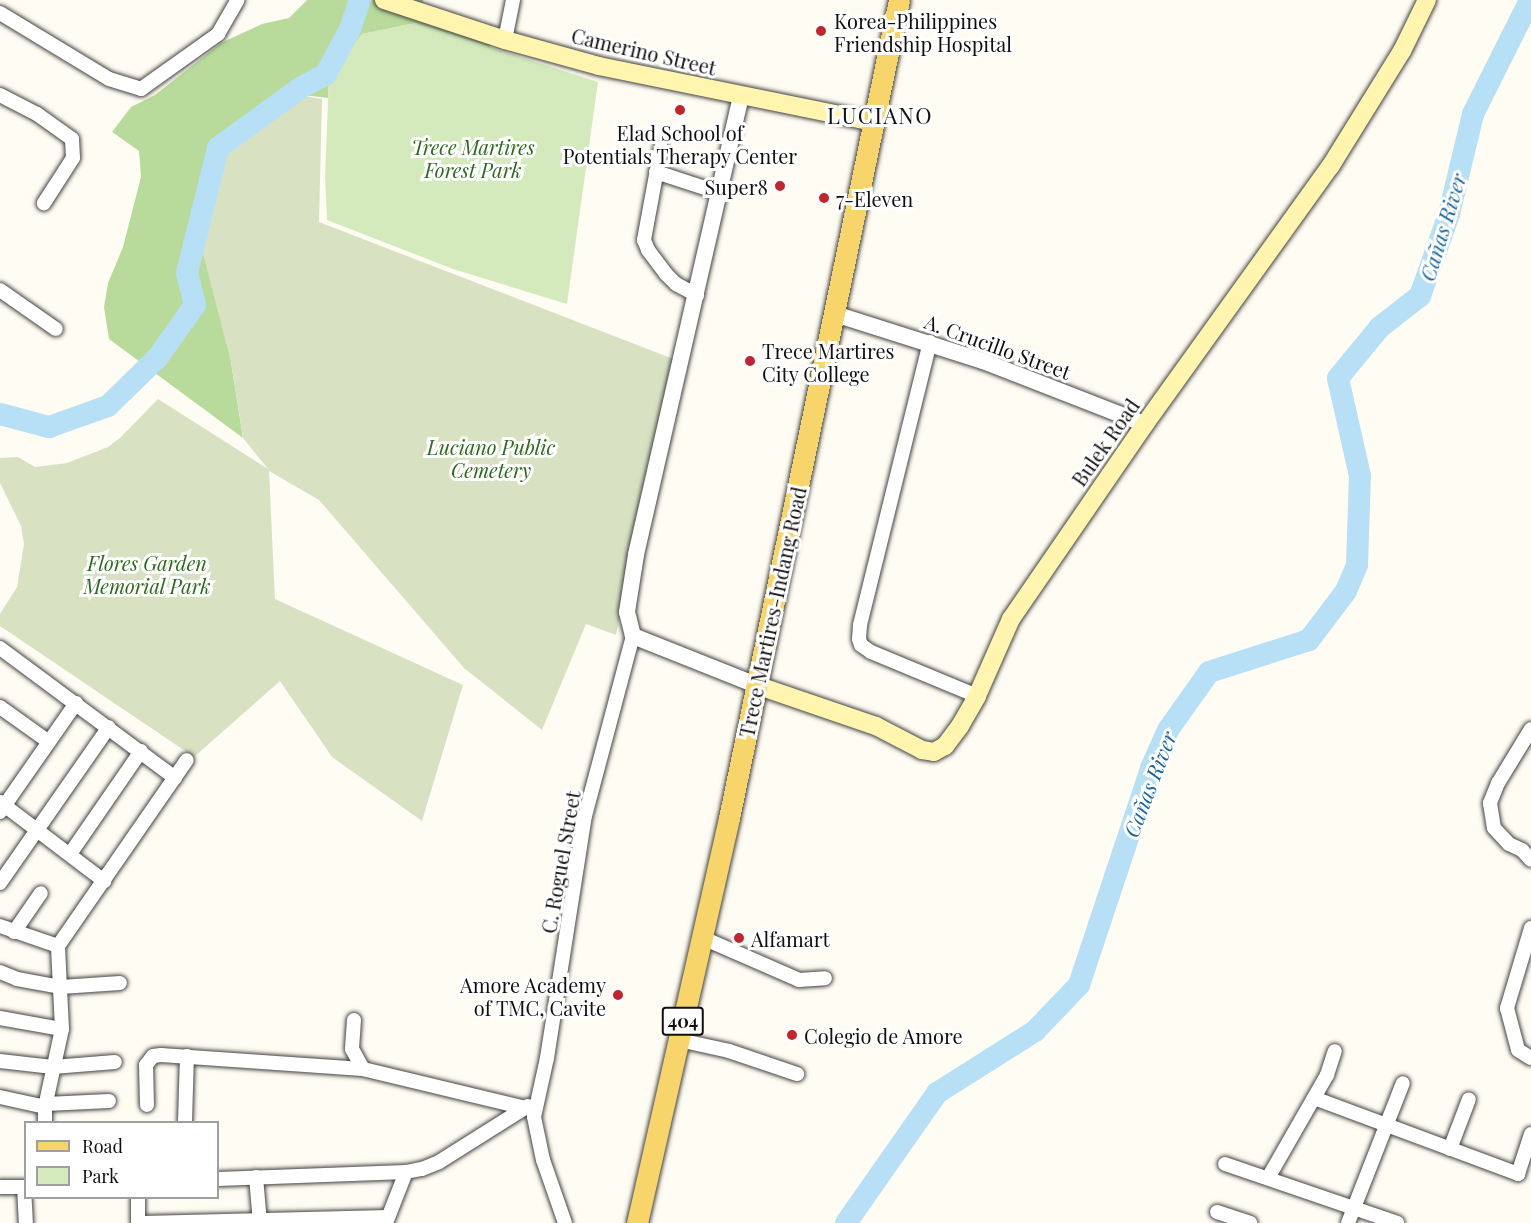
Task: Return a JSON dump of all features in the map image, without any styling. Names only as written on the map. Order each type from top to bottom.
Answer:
[{"type":"main road","name":"Camerino Street","points":[[384,0],[505,40],[599,66],[874,122]]},
{"type":"main road","name":"Trece Martires-Indang Road","points":[[638,1223],[703,938],[899,0]]},
{"type":"main road","name":"Bulek Road","points":[[756,685],[876,726],[910,746],[927,752],[934,752],[945,746],[960,726],[977,696],[1011,619],[1145,424],[1330,166],[1402,51],[1427,0]]},
{"type":"street","points":[[0,13],[109,79],[141,89],[218,34],[238,0]]},
{"type":"street","points":[[505,40],[513,0]]},
{"type":"street","points":[[0,95],[37,114],[72,139],[73,158],[44,203]]},
{"type":"street","points":[[741,96],[636,555],[627,612],[633,636],[756,685]]},
{"type":"street","points":[[661,148],[644,240],[648,250],[666,274],[676,284],[697,296]]},
{"type":"street","points":[[656,172],[720,193]]},
{"type":"street","points":[[0,290],[56,329]]},
{"type":"street","name":"A. Crucillo Street","points":[[835,314],[930,342],[1145,424]]},
{"type":"street","points":[[930,342],[860,625],[859,639],[861,645],[871,652],[977,696]]},
{"type":"street","name":"C. Roguel Street","points":[[565,1223],[536,1133],[534,1117],[585,816],[633,636]]},
{"type":"street","points":[[2,654],[76,703],[175,778]]},
{"type":"street","points":[[76,703],[2,807],[37,830],[104,881]]},
{"type":"street","points":[[0,707],[49,742]]},
{"type":"street","points":[[0,883],[109,728]]},
{"type":"street","points":[[1531,729],[1498,783],[1490,803],[1494,828],[1509,844],[1522,850],[1531,860]]},
{"type":"street","points":[[70,854],[141,752]]},
{"type":"street","points":[[45,1121],[46,1105],[62,1029],[58,946],[187,760]]},
{"type":"street","points":[[14,932],[41,893]]},
{"type":"street","points":[[0,926],[58,946]]},
{"type":"street","points":[[1531,928],[1507,1008],[1518,1050],[1531,1058]]},
{"type":"street","points":[[703,938],[799,980],[825,978]]},
{"type":"street","points":[[0,972],[17,979],[61,987],[120,983]]},
{"type":"street","points":[[0,1018],[62,1029]]},
{"type":"street","points":[[354,1020],[352,1049],[363,1069]]},
{"type":"street","points":[[679,1040],[729,1051],[796,1074]]},
{"type":"street","points":[[1268,1178],[1327,1075],[1335,1051]]},
{"type":"street","points":[[147,1106],[146,1065],[149,1059],[161,1054],[363,1069],[525,1108]]},
{"type":"street","points":[[184,1121],[187,1056]]},
{"type":"street","points":[[0,1061],[53,1067],[115,1062]]},
{"type":"street","points":[[1348,1223],[1403,1083]]},
{"type":"street","points":[[0,1097],[46,1105],[109,1101]]},
{"type":"street","points":[[219,1179],[406,1173],[439,1162],[539,1098]]},
{"type":"street","points":[[1314,1098],[1518,1174],[1531,1134]]},
{"type":"street","points":[[1450,1149],[1469,1099]]},
{"type":"street","points":[[1225,1164],[1397,1223]]},
{"type":"street","points":[[143,1223],[387,1220],[406,1173]]},
{"type":"street","points":[[256,1177],[260,1222]]},
{"type":"street","points":[[0,1187],[24,1187]]},
{"type":"street","points":[[25,1199],[26,1223]]},
{"type":"street","points":[[138,1199],[138,1223]]},
{"type":"street","points":[[1217,1212],[1250,1223]]},
{"type":"green space","points":[[307,0],[423,0],[424,5],[495,29],[490,47],[415,23],[362,34],[329,76],[328,98],[294,94],[231,362],[243,438],[109,339],[104,307],[108,283],[123,247],[141,177],[139,151],[112,132],[131,107],[155,95],[221,43],[262,24],[289,18]]},
{"type":"green space","name":"Trece Martires Forest Park","points":[[415,23],[598,82],[567,304],[453,269],[327,220],[325,176],[329,76],[362,34]]},
{"type":"green space","name":"Luciano Public Cemetery","points":[[294,94],[322,99],[319,222],[676,360],[616,635],[586,624],[542,730],[464,668],[319,500],[269,471],[275,599],[463,685],[422,821],[332,757],[280,681],[194,757],[0,626],[0,614],[17,587],[24,544],[21,526],[0,483],[0,458],[18,457],[35,467],[67,463],[108,447],[158,399],[268,469],[243,438],[231,362],[199,238],[223,153]]},
{"type":"waterway","points":[[0,414],[49,427],[108,406],[158,357],[195,305],[187,273],[218,148],[300,88],[326,74],[350,29],[360,0]]},
{"type":"waterway","name":"Cañas River","points":[[846,1223],[937,1093],[1035,1031],[1079,985],[1151,768],[1168,730],[1209,672],[1309,640],[1346,591],[1357,565],[1360,476],[1338,378],[1380,327],[1420,296],[1449,214],[1473,114],[1530,0]]},
{"type":"place","name":"Korea-Philippines Friendship Hospital","points":[[821,31]]},
{"type":"place","name":"Elad School of Potentials Therapy Center","points":[[680,110]]},
{"type":"place","name":"Super8","points":[[780,186]]},
{"type":"place","name":"7-Eleven","points":[[824,198]]},
{"type":"place","name":"Trece Martires City College","points":[[750,361]]},
{"type":"place","name":"Alfamart","points":[[739,938]]},
{"type":"place","name":"Amore Academy of TMC, Cavite","points":[[618,995]]},
{"type":"place","name":"Colegio de Amore","points":[[792,1035]]},
{"type":"district","name":"LUCIANO","points":[[880,116]]},
{"type":"park label","name":"Flores Garden Memorial Park","points":[[147,574]]}]
